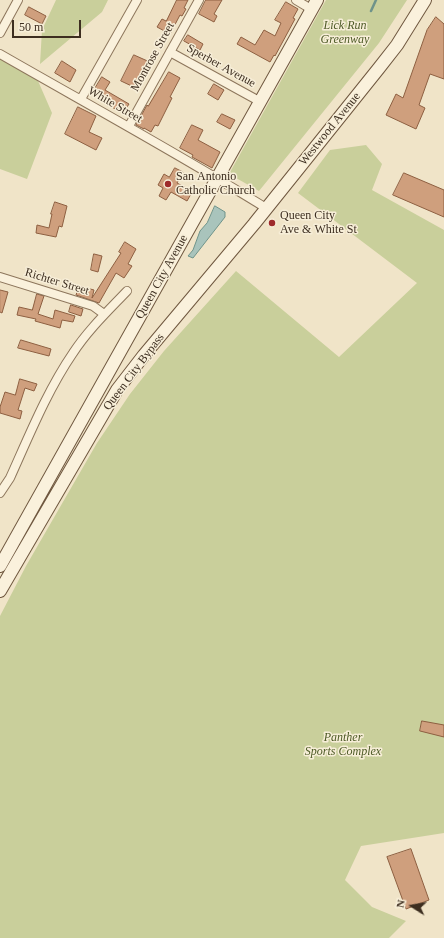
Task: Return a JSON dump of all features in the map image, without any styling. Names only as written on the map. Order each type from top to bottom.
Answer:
[{"type":"main road","name":"Westwood Avenue","points":[[266,208],[397,45],[425,0]]},
{"type":"main road","name":"Queen City Avenue","points":[[3,553],[218,178],[259,101],[314,5]]},
{"type":"main road","name":"Queen City Bypass","points":[[0,591],[117,390],[149,349],[266,208]]},
{"type":"main road","points":[[0,566],[3,553]]},
{"type":"street","points":[[0,33],[18,0]]},
{"type":"street","points":[[81,99],[137,0]]},
{"type":"street","name":"Montrose Street","points":[[129,126],[199,0]]},
{"type":"street","points":[[296,0],[314,5]]},
{"type":"street","name":"Sperber Avenue","points":[[170,52],[259,101]]},
{"type":"street","name":"White Street","points":[[0,54],[218,178]]},
{"type":"street","points":[[218,178],[266,208]]},
{"type":"street","name":"Richter Street","points":[[0,277],[93,306],[104,314]]},
{"type":"street","name":"Queen City Avenue","points":[[0,492],[10,478],[59,375],[87,333],[127,291]]},
{"type":"street","points":[[3,553],[17,561]]},
{"type":"green space","points":[[56,0],[108,0],[102,12],[40,64],[42,30]]},
{"type":"green space","name":"Lick Run Greenway","points":[[326,0],[407,0],[379,43],[259,191],[229,174]]},
{"type":"green space","points":[[0,54],[35,74],[52,113],[27,179],[0,169]]},
{"type":"green space","name":"Panther Sports Complex","points":[[366,145],[382,164],[372,190],[444,230],[444,833],[361,846],[345,880],[372,907],[406,921],[389,938],[0,938],[0,616],[26,566],[97,443],[130,394],[164,351],[236,271],[339,357],[417,283],[298,193],[330,150]]},
{"type":"water","points":[[215,206],[225,212],[225,217],[193,258],[188,256],[193,250],[200,231],[207,223]]},
{"type":"building","points":[[177,0],[188,0],[184,8],[186,9],[182,16],[180,15],[170,34],[157,27],[162,19],[166,21]]},
{"type":"building","points":[[206,0],[222,0],[214,14],[217,16],[214,22],[199,14]]},
{"type":"building","points":[[286,2],[298,9],[293,18],[295,19],[275,56],[274,55],[270,62],[237,44],[241,37],[255,45],[264,30],[275,36],[281,23],[275,20]]},
{"type":"building","points":[[29,7],[46,16],[42,24],[25,15]]},
{"type":"building","points":[[436,17],[444,24],[444,79],[430,74],[419,105],[425,108],[416,129],[386,115],[396,94],[403,98],[427,30]]},
{"type":"building","points":[[188,35],[203,44],[200,50],[184,41]]},
{"type":"building","points":[[134,55],[152,63],[138,89],[121,81]]},
{"type":"building","points":[[62,61],[76,70],[70,82],[55,73]]},
{"type":"building","points":[[169,72],[180,78],[158,126],[155,125],[151,132],[136,125],[147,105],[148,106]]},
{"type":"building","points":[[102,77],[110,82],[105,90],[129,104],[123,113],[106,104],[108,101],[93,92]]},
{"type":"building","points":[[214,84],[224,90],[218,100],[208,94]]},
{"type":"building","points":[[78,107],[96,116],[89,132],[102,138],[96,150],[65,134]]},
{"type":"building","points":[[222,114],[235,120],[230,129],[217,122]]},
{"type":"building","points":[[192,125],[203,130],[198,140],[220,152],[212,168],[192,157],[193,155],[180,148]]},
{"type":"building","name":"San Antonio Catholic Church","points":[[175,168],[183,172],[177,183],[190,190],[189,193],[191,194],[187,201],[171,192],[166,200],[159,196],[163,188],[158,185],[164,174],[169,177]]},
{"type":"building","points":[[404,173],[444,190],[444,217],[393,195]]},
{"type":"building","points":[[55,202],[67,206],[62,227],[59,226],[56,237],[36,233],[37,225],[49,228]]},
{"type":"building","points":[[125,242],[136,249],[128,264],[132,266],[124,278],[116,273],[99,303],[76,295],[79,286],[94,290],[92,298],[121,253],[119,252]]},
{"type":"building","points":[[94,254],[102,256],[98,272],[91,270]]},
{"type":"building","points":[[0,290],[8,292],[2,313],[0,312]]},
{"type":"building","points":[[37,294],[44,296],[38,314],[53,319],[55,310],[75,316],[73,322],[62,320],[60,328],[35,321],[36,319],[17,315],[19,307],[32,310]]},
{"type":"building","points":[[71,305],[83,309],[81,316],[69,312]]},
{"type":"building","points":[[21,340],[51,349],[49,356],[18,348]]},
{"type":"building","points":[[20,379],[37,384],[34,391],[25,388],[18,410],[22,411],[20,419],[0,413],[0,407],[5,392],[15,395]]},
{"type":"building","points":[[422,721],[444,725],[444,737],[420,731]]},
{"type":"building","points":[[411,849],[429,900],[406,909],[387,857]]},
{"type":"waterway","points":[[371,11],[376,0]]},
{"type":"place","name":"San Antonio Catholic Church","points":[[168,184]]},
{"type":"place","name":"Queen City Ave & White St","points":[[272,223]]}]
